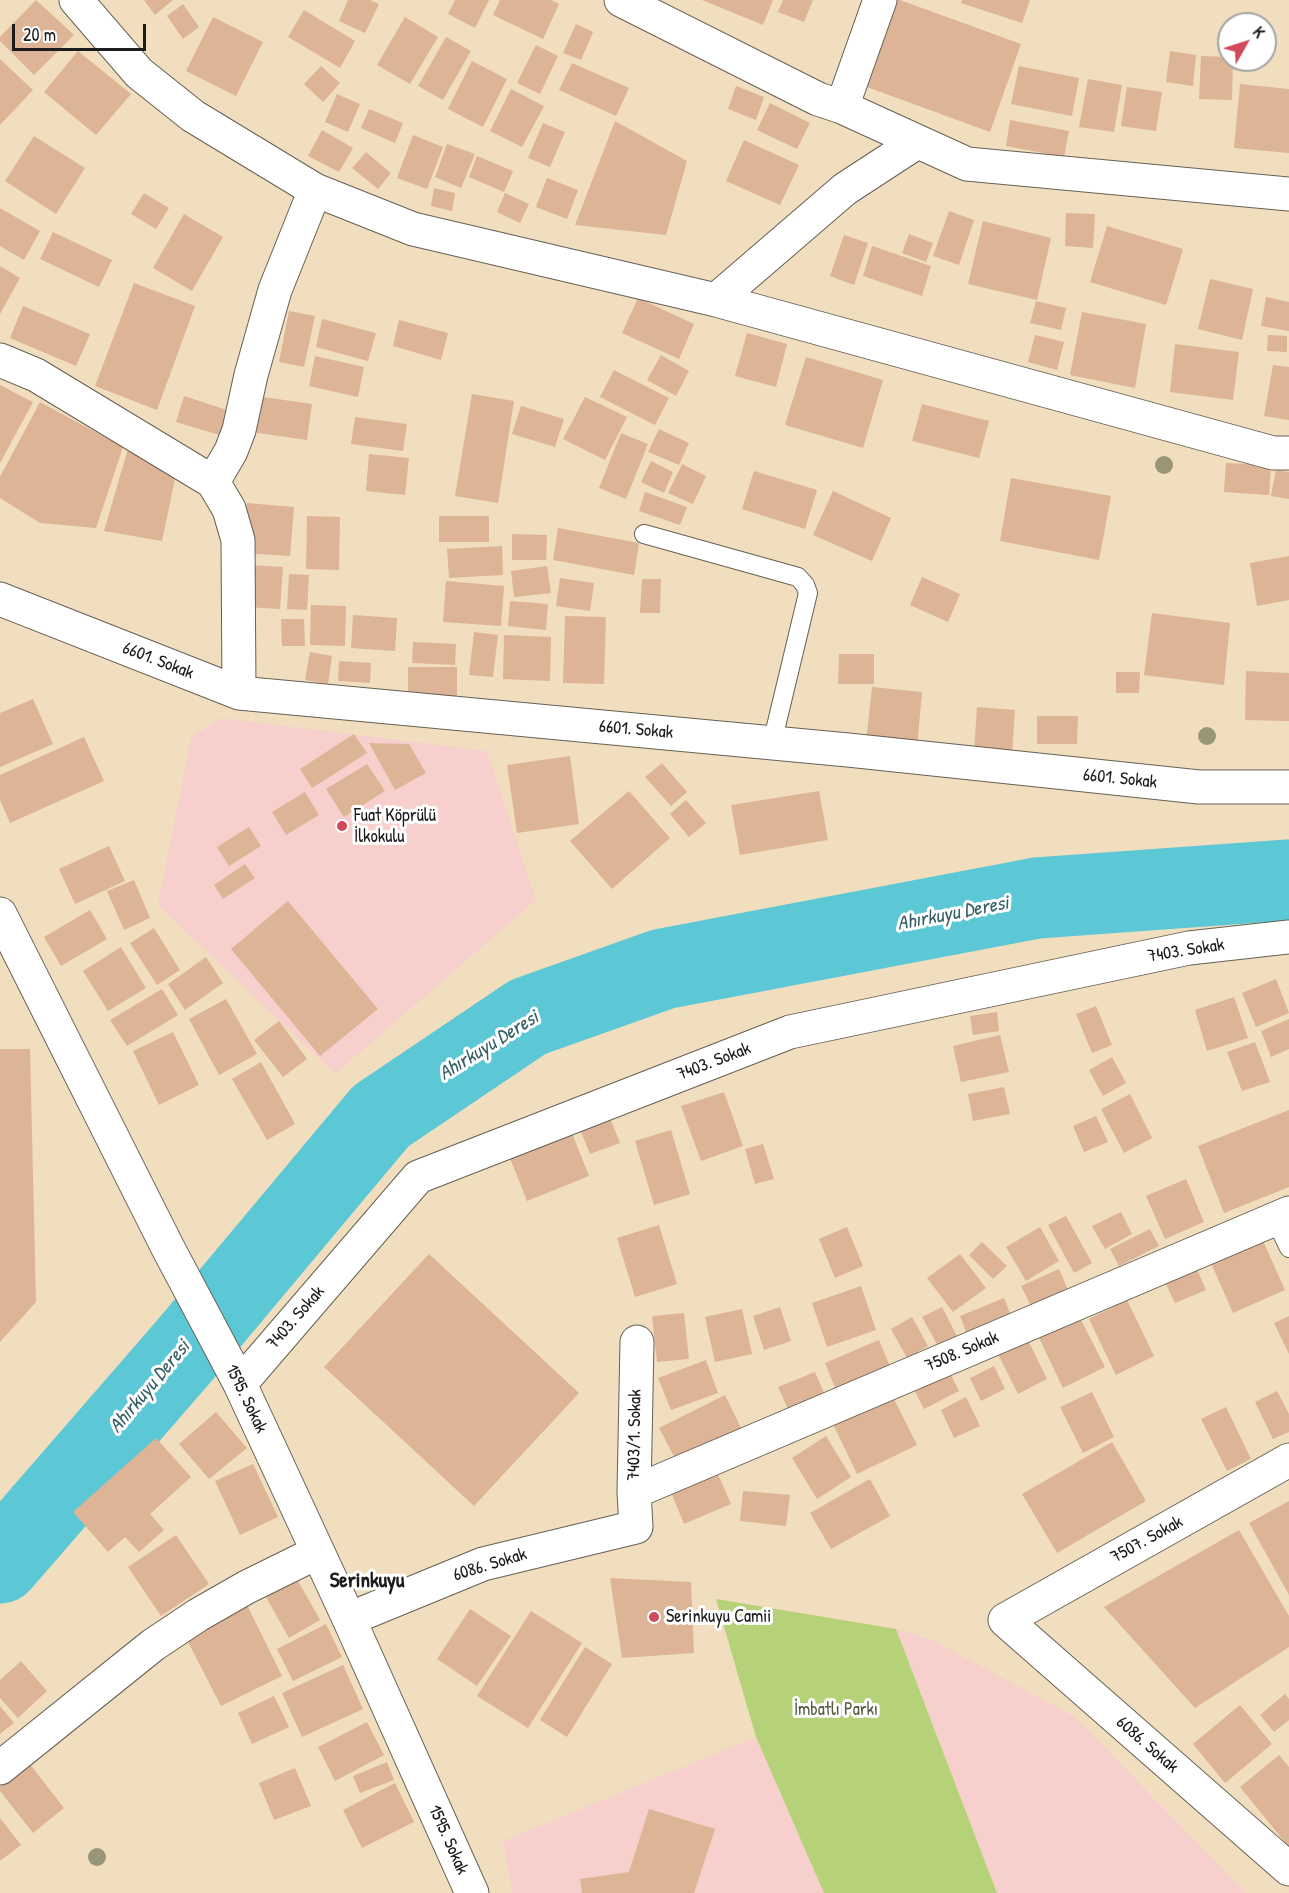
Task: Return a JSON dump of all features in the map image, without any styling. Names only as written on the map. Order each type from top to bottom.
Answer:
[{"type":"street","points":[[76,0],[139,73],[184,109],[315,190],[413,229],[716,300],[1273,453],[1289,453]]},
{"type":"street","points":[[621,0],[818,99],[842,107],[967,164],[1289,194]]},
{"type":"street","points":[[842,107],[880,0]]},
{"type":"street","points":[[716,300],[845,189],[917,142]]},
{"type":"street","points":[[213,482],[231,451],[239,429],[251,375],[275,290],[315,190]]},
{"type":"street","points":[[0,360],[36,375],[213,482],[229,509],[238,540],[240,693]]},
{"type":"street","name":"6601. Sokak","points":[[0,599],[240,693],[772,743],[1199,787],[1289,788]]},
{"type":"street","name":"1595. Sokak","points":[[0,914],[168,1248],[237,1379],[349,1619],[472,1893]]},
{"type":"street","name":"7403. Sokak","points":[[237,1379],[418,1177],[790,1032],[1189,948],[1289,937]]},
{"type":"street","name":"7508. Sokak","points":[[634,1492],[1282,1216]]},
{"type":"street","name":"7403/1. Sokak","points":[[636,1527],[634,1492],[637,1342]]},
{"type":"street","name":"7507. Sokak","points":[[1005,1620],[1289,1460]]},
{"type":"street","name":"6086. Sokak","points":[[349,1619],[483,1564],[636,1527]]},
{"type":"street","points":[[0,1768],[153,1645],[198,1615],[247,1587],[318,1552]]},
{"type":"street","name":"6086. Sokak","points":[[1005,1620],[1289,1869]]},
{"type":"lane","points":[[644,534],[798,578],[805,585],[808,593],[772,743]]},
{"type":"lane","points":[[1282,1216],[1289,1248]]},
{"type":"shaded area","name":"Fuat Köprülü İlkokulu","points":[[221,718],[487,751],[536,900],[335,1074],[158,905],[191,737]]},
{"type":"shaded area","points":[[896,1629],[932,1640],[1075,1717],[1246,1893],[997,1893]]},
{"type":"shaded area","points":[[756,1737],[824,1893],[512,1893],[503,1841]]},
{"type":"green space","name":"İmbatlı Parkı","points":[[716,1599],[896,1629],[997,1893],[824,1893],[756,1737]]},
{"type":"building","points":[[36,0],[74,35],[34,75],[0,41],[0,37]]},
{"type":"building","points":[[144,0],[173,0],[155,15]]},
{"type":"building","points":[[348,0],[370,0],[379,4],[365,33],[339,21]]},
{"type":"building","points":[[455,0],[489,0],[475,28],[448,14]]},
{"type":"building","points":[[500,0],[551,0],[559,4],[543,39],[493,15]]},
{"type":"building","points":[[702,0],[773,0],[763,25]]},
{"type":"building","points":[[783,0],[813,0],[804,22],[778,12]]},
{"type":"building","points":[[885,0],[900,0],[1021,44],[990,132],[856,83]]},
{"type":"building","points":[[962,0],[1030,0],[1022,23],[961,3]]},
{"type":"building","points":[[183,4],[199,27],[183,39],[167,16]]},
{"type":"building","points":[[304,10],[355,41],[340,68],[288,37]]},
{"type":"building","points":[[213,17],[263,42],[236,96],[186,71]]},
{"type":"building","points":[[405,17],[438,37],[410,84],[377,65]]},
{"type":"building","points":[[576,24],[593,32],[581,60],[563,53]]},
{"type":"building","points":[[446,37],[471,51],[443,100],[418,86]]},
{"type":"building","points":[[536,45],[558,56],[540,94],[517,83]]},
{"type":"building","points":[[78,51],[131,94],[96,135],[44,92]]},
{"type":"building","points":[[1170,51],[1196,55],[1193,86],[1166,82]]},
{"type":"building","points":[[1201,56],[1217,57],[1217,72],[1233,72],[1232,100],[1199,99]]},
{"type":"building","points":[[0,59],[33,90],[0,125]]},
{"type":"building","points":[[472,61],[507,79],[483,127],[448,109]]},
{"type":"building","points":[[572,63],[629,88],[616,116],[559,90]]},
{"type":"building","points":[[321,66],[340,83],[323,102],[304,84]]},
{"type":"building","points":[[1019,66],[1079,78],[1072,116],[1011,104]]},
{"type":"building","points":[[1088,79],[1122,85],[1114,132],[1079,127]]},
{"type":"building","points":[[1240,84],[1289,89],[1289,153],[1234,148]]},
{"type":"building","points":[[736,86],[764,97],[756,120],[728,109]]},
{"type":"building","points":[[1127,87],[1162,92],[1156,131],[1121,126]]},
{"type":"building","points":[[511,89],[544,106],[522,147],[490,131]]},
{"type":"building","points":[[337,94],[360,104],[348,132],[325,122]]},
{"type":"building","points":[[770,103],[810,123],[797,149],[757,130]]},
{"type":"building","points":[[369,109],[403,123],[395,143],[361,128]]},
{"type":"building","points":[[1010,120],[1069,131],[1064,157],[1006,146]]},
{"type":"building","points":[[615,121],[687,161],[666,235],[575,225]]},
{"type":"building","points":[[543,123],[565,132],[550,167],[528,158]]},
{"type":"building","points":[[322,130],[353,148],[339,172],[308,156]]},
{"type":"building","points":[[413,135],[443,147],[427,189],[397,178]]},
{"type":"building","points":[[34,136],[85,168],[56,214],[5,181]]},
{"type":"building","points":[[744,140],[799,165],[780,205],[726,181]]},
{"type":"building","points":[[447,144],[475,154],[461,188],[435,177]]},
{"type":"building","points":[[366,152],[391,173],[378,189],[352,168]]},
{"type":"building","points":[[477,156],[513,171],[504,192],[469,177]]},
{"type":"building","points":[[547,178],[578,190],[567,219],[536,207]]},
{"type":"building","points":[[434,188],[455,193],[452,211],[431,206]]},
{"type":"building","points":[[144,193],[169,208],[156,229],[131,214]]},
{"type":"building","points":[[505,193],[529,204],[520,223],[497,212]]},
{"type":"building","points":[[0,208],[40,231],[24,260],[0,246]]},
{"type":"building","points":[[949,211],[974,220],[959,265],[933,256]]},
{"type":"building","points":[[1066,213],[1095,214],[1093,248],[1065,246]]},
{"type":"building","points":[[184,214],[223,237],[192,291],[153,268]]},
{"type":"building","points":[[983,221],[1051,238],[1037,300],[968,284]]},
{"type":"building","points":[[1107,226],[1183,249],[1166,305],[1090,282]]},
{"type":"building","points":[[53,232],[112,260],[99,287],[40,259]]},
{"type":"building","points":[[909,234],[933,243],[926,262],[902,253]]},
{"type":"building","points":[[844,235],[868,243],[854,285],[830,276]]},
{"type":"building","points":[[872,246],[931,266],[922,296],[863,276]]},
{"type":"building","points":[[0,266],[20,278],[0,314]]},
{"type":"building","points":[[1210,279],[1253,289],[1242,340],[1198,329]]},
{"type":"building","points":[[134,283],[195,306],[157,410],[95,386]]},
{"type":"building","points":[[1266,297],[1289,302],[1289,331],[1261,326]]},
{"type":"building","points":[[638,298],[694,324],[679,359],[622,333]]},
{"type":"building","points":[[1036,301],[1066,308],[1061,330],[1030,323]]},
{"type":"building","points":[[23,306],[90,334],[76,366],[10,338]]},
{"type":"building","points":[[289,311],[315,316],[304,367],[279,362]]},
{"type":"building","points":[[1082,312],[1146,324],[1135,388],[1070,375]]},
{"type":"building","points":[[322,319],[376,333],[368,361],[316,347]]},
{"type":"building","points":[[399,320],[448,333],[441,360],[393,346]]},
{"type":"building","points":[[747,333],[787,344],[776,387],[735,376]]},
{"type":"building","points":[[1035,335],[1064,342],[1057,370],[1028,362]]},
{"type":"building","points":[[1268,335],[1287,336],[1287,352],[1267,351]]},
{"type":"building","points":[[1175,344],[1239,352],[1233,400],[1170,392]]},
{"type":"building","points":[[661,355],[689,371],[676,396],[647,380]]},
{"type":"building","points":[[315,356],[364,367],[358,397],[309,386]]},
{"type":"building","points":[[806,357],[883,380],[863,448],[785,425]]},
{"type":"building","points":[[1273,365],[1289,367],[1289,420],[1264,416]]},
{"type":"building","points":[[614,370],[669,398],[655,425],[600,397]]},
{"type":"building","points":[[0,385],[33,402],[0,463]]},
{"type":"building","points":[[472,394],[514,401],[498,503],[455,496]]},
{"type":"building","points":[[184,396],[233,412],[226,437],[176,422]]},
{"type":"building","points":[[256,396],[312,404],[307,440],[251,432]]},
{"type":"building","points":[[585,397],[627,417],[605,460],[563,439]]},
{"type":"building","points":[[40,402],[123,447],[96,528],[40,523],[0,498],[0,477]]},
{"type":"building","points":[[922,404],[989,421],[979,458],[912,441]]},
{"type":"building","points":[[521,406],[564,419],[555,447],[512,434]]},
{"type":"building","points":[[355,417],[407,424],[403,451],[351,444]]},
{"type":"building","points":[[659,429],[689,443],[679,465],[648,452]]},
{"type":"building","points":[[621,433],[648,444],[626,499],[599,488]]},
{"type":"building","points":[[128,449],[176,474],[162,541],[104,531]]},
{"type":"building","points":[[369,454],[409,458],[405,495],[366,491]]},
{"type":"building","points":[[651,461],[673,472],[664,493],[641,482]]},
{"type":"building","points":[[1226,463],[1271,465],[1269,495],[1224,492]]},
{"type":"building","points":[[682,464],[706,476],[693,504],[668,493]]},
{"type":"building","points":[[1276,470],[1289,472],[1289,499],[1271,496]]},
{"type":"building","points":[[754,471],[817,490],[805,529],[742,509]]},
{"type":"building","points":[[1011,478],[1111,496],[1099,560],[1000,541]]},
{"type":"building","points":[[833,491],[891,518],[872,561],[813,535]]},
{"type":"building","points":[[645,492],[687,507],[680,525],[639,511]]},
{"type":"building","points":[[247,503],[294,507],[290,556],[243,553]]},
{"type":"building","points":[[307,516],[340,517],[339,570],[306,569]]},
{"type":"building","points":[[439,516],[489,516],[489,542],[439,542]]},
{"type":"building","points":[[558,528],[639,543],[634,575],[553,560]]},
{"type":"building","points":[[512,534],[547,535],[546,560],[512,560]]},
{"type":"building","points":[[502,546],[503,575],[449,578],[447,549]]},
{"type":"building","points":[[1289,556],[1289,600],[1257,606],[1250,563]]},
{"type":"building","points":[[248,565],[283,567],[280,609],[246,607]]},
{"type":"building","points":[[547,566],[551,593],[514,597],[511,571]]},
{"type":"building","points":[[289,574],[309,575],[307,610],[287,609]]},
{"type":"building","points":[[922,577],[960,594],[948,622],[910,605]]},
{"type":"building","points":[[560,578],[594,583],[590,611],[556,606]]},
{"type":"building","points":[[642,579],[661,579],[660,613],[640,613]]},
{"type":"building","points":[[446,581],[504,586],[501,626],[443,622]]},
{"type":"building","points":[[510,601],[548,604],[546,630],[508,626]]},
{"type":"building","points":[[311,605],[346,606],[345,646],[310,645]]},
{"type":"building","points":[[1152,613],[1230,623],[1224,685],[1144,675]]},
{"type":"building","points":[[353,615],[397,618],[395,651],[351,648]]},
{"type":"building","points":[[565,616],[606,617],[604,684],[563,683]]},
{"type":"building","points":[[281,619],[304,619],[305,646],[282,646]]},
{"type":"building","points":[[474,632],[498,635],[493,677],[469,675]]},
{"type":"building","points":[[504,635],[551,637],[550,681],[503,679]]},
{"type":"building","points":[[413,642],[456,644],[455,665],[412,663]]},
{"type":"building","points":[[310,652],[332,656],[328,684],[305,680]]},
{"type":"building","points":[[839,654],[874,654],[874,684],[838,684]]},
{"type":"building","points":[[339,661],[371,663],[370,683],[338,681]]},
{"type":"building","points":[[408,667],[457,667],[457,697],[408,696]]},
{"type":"building","points":[[1246,671],[1289,673],[1289,721],[1245,720]]},
{"type":"building","points":[[1116,672],[1140,672],[1139,693],[1116,693]]},
{"type":"building","points":[[872,687],[922,692],[917,748],[866,743]]},
{"type":"building","points":[[33,699],[53,744],[0,767],[0,713]]},
{"type":"building","points":[[977,707],[1015,710],[1012,755],[974,752]]},
{"type":"building","points":[[1037,716],[1078,716],[1077,744],[1037,744]]},
{"type":"building","points":[[354,734],[367,753],[312,788],[300,769]]},
{"type":"building","points":[[84,737],[104,781],[10,823],[0,800],[0,775]]},
{"type":"building","points":[[369,743],[409,744],[426,773],[395,790]]},
{"type":"building","points":[[570,756],[579,824],[517,833],[507,765]]},
{"type":"building","points":[[662,763],[687,792],[671,806],[645,777]]},
{"type":"building","points":[[367,764],[385,791],[344,817],[326,789]]},
{"type":"building","points":[[629,791],[670,838],[612,889],[570,841]]},
{"type":"building","points":[[819,791],[828,840],[740,855],[731,805]]},
{"type":"building","points":[[305,792],[319,815],[286,835],[272,812]]},
{"type":"building","points":[[686,800],[706,823],[689,837],[670,814]]},
{"type":"building","points":[[249,827],[261,846],[229,866],[217,847]]},
{"type":"building","points":[[109,846],[125,881],[75,904],[59,869]]},
{"type":"building","points":[[245,864],[255,878],[223,899],[214,885]]},
{"type":"building","points":[[134,880],[150,918],[124,930],[107,891]]},
{"type":"building","points":[[288,901],[378,1009],[320,1056],[231,949]]},
{"type":"building","points":[[90,910],[107,939],[61,966],[44,937]]},
{"type":"building","points":[[154,928],[180,970],[157,985],[130,943]]},
{"type":"building","points":[[121,947],[146,988],[108,1011],[83,971]]},
{"type":"building","points":[[206,957],[223,983],[185,1010],[168,984]]},
{"type":"building","points":[[1276,979],[1289,1013],[1256,1027],[1242,993]]},
{"type":"building","points":[[162,989],[178,1015],[127,1046],[110,1020]]},
{"type":"building","points":[[1234,997],[1248,1038],[1207,1051],[1195,1010]]},
{"type":"building","points":[[226,999],[257,1054],[219,1075],[189,1019]]},
{"type":"building","points":[[1096,1006],[1112,1045],[1092,1053],[1076,1014]]},
{"type":"building","points":[[997,1012],[999,1031],[973,1035],[970,1016]]},
{"type":"building","points":[[1289,1019],[1289,1049],[1271,1057],[1261,1031]]},
{"type":"building","points":[[279,1021],[307,1059],[283,1077],[254,1040]]},
{"type":"building","points":[[173,1032],[199,1085],[159,1105],[133,1051]]},
{"type":"building","points":[[1000,1035],[1009,1072],[961,1082],[953,1046]]},
{"type":"building","points":[[1255,1042],[1270,1082],[1242,1091],[1227,1052]]},
{"type":"building","points":[[0,1049],[30,1049],[36,1302],[0,1342]]},
{"type":"building","points":[[1112,1057],[1126,1083],[1103,1096],[1089,1070]]},
{"type":"building","points":[[261,1062],[295,1124],[267,1140],[232,1079]]},
{"type":"building","points":[[1004,1087],[1010,1114],[973,1121],[968,1094]]},
{"type":"building","points":[[724,1092],[743,1146],[701,1161],[681,1106]]},
{"type":"building","points":[[1130,1094],[1152,1138],[1124,1153],[1101,1109]]},
{"type":"building","points":[[1289,1110],[1289,1187],[1224,1213],[1198,1146]]},
{"type":"building","points":[[1096,1116],[1108,1142],[1084,1152],[1073,1126]]},
{"type":"building","points":[[610,1118],[620,1143],[590,1154],[580,1129]]},
{"type":"building","points":[[671,1130],[690,1194],[654,1205],[635,1141]]},
{"type":"building","points":[[572,1133],[589,1176],[527,1201],[510,1158]]},
{"type":"building","points":[[763,1144],[774,1179],[755,1184],[745,1149]]},
{"type":"building","points":[[1186,1179],[1204,1222],[1165,1239],[1146,1196]]},
{"type":"building","points":[[1121,1212],[1132,1234],[1105,1249],[1092,1226]]},
{"type":"building","points":[[1066,1216],[1092,1263],[1074,1273],[1048,1225]]},
{"type":"building","points":[[659,1225],[677,1284],[635,1297],[617,1238]]},
{"type":"building","points":[[847,1227],[863,1266],[835,1278],[819,1239]]},
{"type":"building","points":[[1040,1227],[1059,1261],[1026,1281],[1006,1247]]},
{"type":"building","points":[[1150,1229],[1159,1246],[1119,1266],[1110,1249]]},
{"type":"building","points":[[1259,1232],[1285,1290],[1233,1313],[1207,1254]]},
{"type":"building","points":[[982,1242],[1007,1266],[993,1279],[969,1255]]},
{"type":"building","points":[[429,1254],[579,1393],[474,1506],[324,1367]]},
{"type":"building","points":[[960,1254],[986,1288],[953,1312],[927,1278]]},
{"type":"building","points":[[1193,1260],[1206,1290],[1175,1303],[1161,1274]]},
{"type":"building","points":[[1059,1269],[1069,1292],[1032,1308],[1021,1286]]},
{"type":"building","points":[[861,1286],[876,1330],[827,1347],[812,1303]]},
{"type":"building","points":[[1004,1298],[1013,1321],[969,1340],[960,1316]]},
{"type":"building","points":[[1127,1300],[1154,1356],[1116,1375],[1089,1319]]},
{"type":"building","points":[[780,1307],[791,1341],[764,1350],[753,1316]]},
{"type":"building","points":[[942,1307],[958,1338],[939,1348],[922,1317]]},
{"type":"building","points":[[742,1309],[752,1354],[715,1362],[705,1317]]},
{"type":"building","points":[[684,1313],[689,1359],[657,1362],[652,1316]]},
{"type":"building","points":[[1289,1316],[1289,1354],[1274,1323]]},
{"type":"building","points":[[912,1317],[928,1346],[907,1358],[891,1329]]},
{"type":"building","points":[[1080,1318],[1105,1367],[1063,1388],[1039,1338]]},
{"type":"building","points":[[1027,1338],[1047,1379],[1018,1394],[997,1352]]},
{"type":"building","points":[[879,1340],[894,1376],[840,1400],[825,1363]]},
{"type":"building","points":[[706,1360],[718,1393],[671,1410],[658,1378]]},
{"type":"building","points":[[994,1366],[1005,1389],[981,1401],[970,1378]]},
{"type":"building","points":[[948,1369],[959,1391],[924,1409],[912,1386]]},
{"type":"building","points":[[815,1372],[828,1402],[792,1418],[778,1387]]},
{"type":"building","points":[[1277,1391],[1289,1414],[1289,1432],[1273,1439],[1255,1402]]},
{"type":"building","points":[[1092,1392],[1114,1437],[1083,1453],[1060,1407]]},
{"type":"building","points":[[725,1395],[742,1430],[677,1462],[659,1428]]},
{"type":"building","points":[[892,1395],[917,1445],[857,1474],[833,1424]]},
{"type":"building","points":[[966,1397],[980,1426],[954,1438],[941,1410]]},
{"type":"building","points":[[1226,1407],[1251,1459],[1227,1471],[1201,1419]]},
{"type":"building","points":[[216,1412],[247,1448],[209,1479],[179,1444]]},
{"type":"building","points":[[826,1436],[851,1477],[817,1499],[792,1458]]},
{"type":"building","points":[[156,1438],[191,1477],[150,1514],[164,1530],[139,1552],[125,1537],[108,1552],[73,1512]]},
{"type":"building","points":[[1112,1442],[1146,1501],[1057,1553],[1022,1494]]},
{"type":"building","points":[[253,1464],[278,1517],[240,1535],[215,1481]]},
{"type":"building","points":[[717,1472],[731,1504],[684,1524],[671,1492]]},
{"type":"building","points":[[870,1479],[890,1516],[831,1549],[810,1513]]},
{"type":"building","points":[[743,1491],[790,1495],[786,1526],[740,1521]]},
{"type":"building","points":[[1289,1501],[1289,1595],[1249,1523]]},
{"type":"building","points":[[1239,1530],[1289,1616],[1289,1647],[1195,1708],[1104,1607]]},
{"type":"building","points":[[176,1535],[209,1584],[161,1616],[128,1567]]},
{"type":"building","name":"Serinkuyu Camii","points":[[610,1578],[691,1582],[694,1653],[622,1658]]},
{"type":"building","points":[[297,1579],[320,1620],[289,1638],[266,1597]]},
{"type":"building","points":[[247,1605],[282,1676],[221,1706],[185,1636]]},
{"type":"building","points":[[470,1609],[511,1636],[477,1686],[437,1659]]},
{"type":"building","points":[[531,1611],[582,1643],[528,1728],[477,1696]]},
{"type":"building","points":[[326,1624],[342,1657],[293,1681],[277,1649]]},
{"type":"building","points":[[585,1647],[612,1664],[567,1737],[540,1720]]},
{"type":"building","points":[[21,1661],[47,1691],[18,1718],[0,1698],[0,1680]]},
{"type":"building","points":[[343,1665],[363,1709],[302,1737],[282,1693]]},
{"type":"building","points":[[1285,1694],[1289,1699],[1289,1720],[1274,1732],[1260,1715]]},
{"type":"building","points":[[274,1696],[289,1727],[252,1744],[238,1713]]},
{"type":"building","points":[[1240,1705],[1272,1744],[1225,1783],[1193,1744]]},
{"type":"building","points":[[0,1706],[14,1723],[0,1734]]},
{"type":"building","points":[[367,1722],[384,1755],[335,1781],[318,1747]]},
{"type":"building","points":[[1279,1755],[1289,1767],[1289,1847],[1240,1787]]},
{"type":"building","points":[[387,1762],[394,1780],[360,1793],[353,1776]]},
{"type":"building","points":[[29,1763],[64,1808],[33,1833],[0,1791],[0,1786]]},
{"type":"building","points":[[295,1768],[311,1806],[274,1820],[259,1783]]},
{"type":"building","points":[[395,1783],[414,1822],[362,1848],[343,1810]]},
{"type":"building","points":[[649,1809],[715,1829],[694,1893],[582,1893],[580,1879],[629,1872]]},
{"type":"building","points":[[0,1818],[21,1845],[0,1861]]},
{"type":"waterway","name":"Ahırkuyu Deresi","points":[[0,1563],[191,1343],[381,1116],[528,1017],[663,969],[1037,898],[1289,880]]},
{"type":"place","name":"Fuat Köprülü İlkokulu","points":[[342,826]]},
{"type":"place","name":"Serinkuyu Camii","points":[[654,1617]]},
{"type":"district","name":"Serinkuyu","points":[[367,1581]]}]
